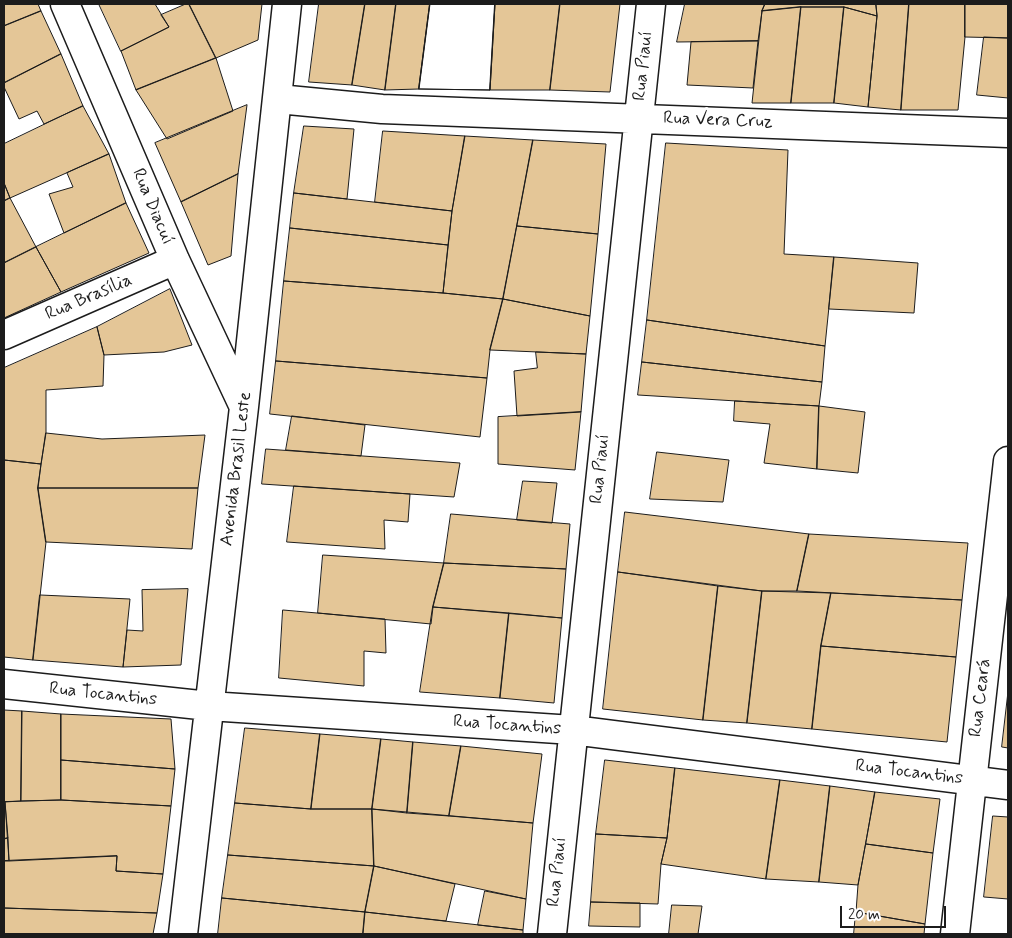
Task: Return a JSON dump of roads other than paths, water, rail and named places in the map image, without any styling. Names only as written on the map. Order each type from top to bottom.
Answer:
[{"type":"street","name":"Rua Diacuí","points":[[65,4],[175,260],[244,407]]},
{"type":"street","name":"Avenida Brasil Leste","points":[[183,934],[244,407],[287,4]]},
{"type":"street","name":"Rua Piauí","points":[[552,934],[651,4]]},
{"type":"street","name":"Rua Vera Cruz","points":[[278,99],[382,109],[1008,133]]},
{"type":"street","name":"Rua Brasília","points":[[4,335],[175,260]]},
{"type":"street","name":"Rua Ceará","points":[[955,934],[1008,462]]},
{"type":"street","name":"Rua Tocantins","points":[[4,684],[209,706],[573,730],[971,782],[1008,785]]}]
